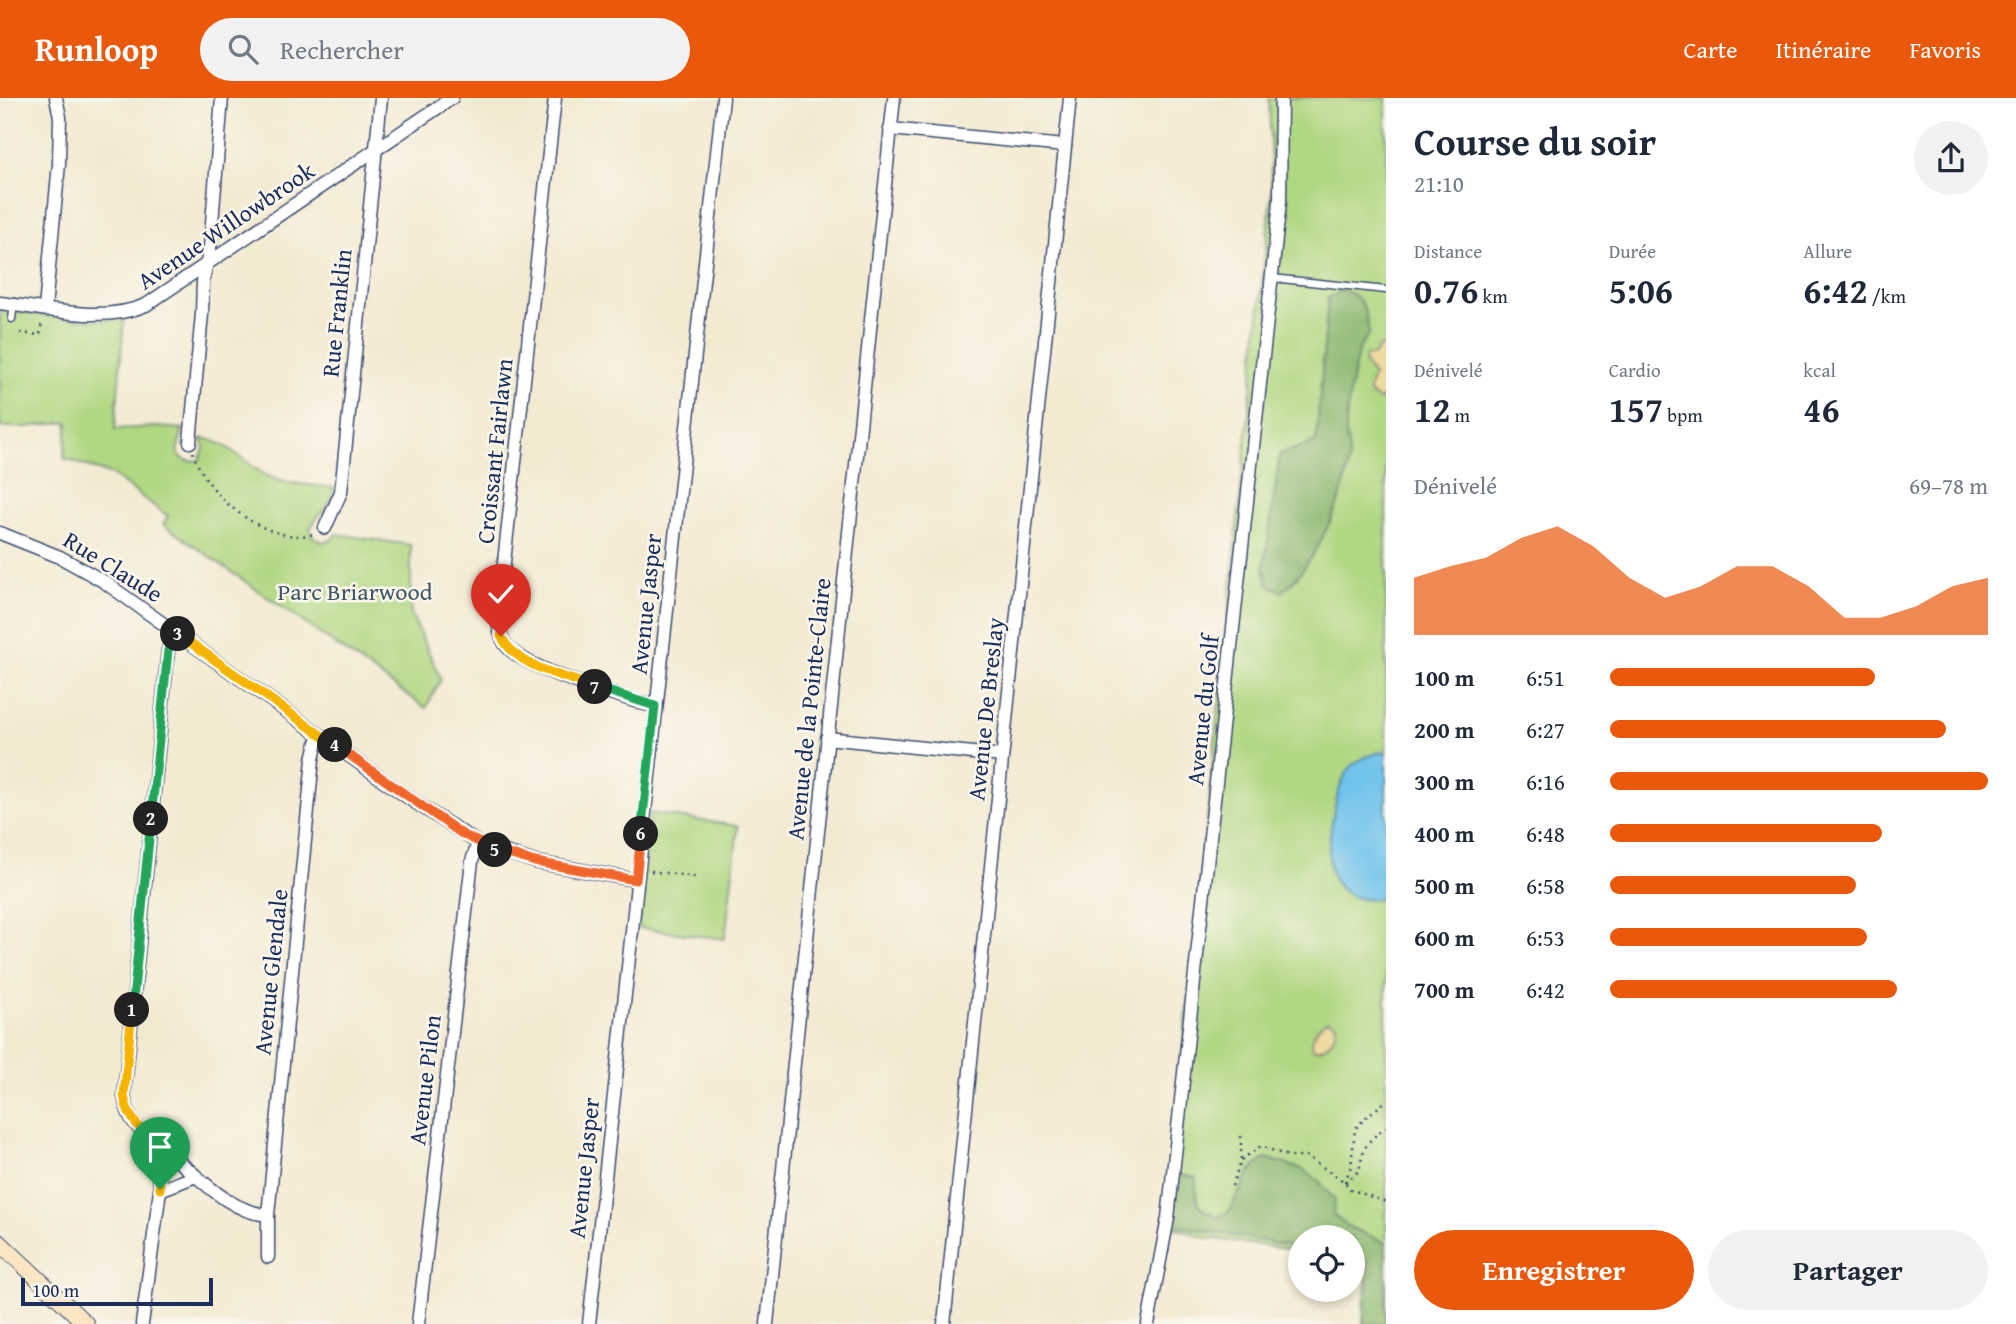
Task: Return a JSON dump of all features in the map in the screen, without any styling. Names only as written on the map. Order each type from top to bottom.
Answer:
[{"type":"street","points":[[45,308],[59,164],[60,131],[56,98]]},
{"type":"street","points":[[190,443],[222,98]]},
{"type":"street","name":"Rue Franklin","points":[[325,528],[341,492],[381,98]]},
{"type":"street","name":"Avenue Willowbrook","points":[[0,303],[81,315],[135,310],[155,300],[452,98]]},
{"type":"street","name":"Croissant Fairlawn","points":[[555,98],[498,628],[510,650],[530,663],[655,706]]},
{"type":"street","name":"Avenue Jasper","points":[[589,1324],[723,98]]},
{"type":"street","name":"Avenue de la Pointe-Claire","points":[[767,1324],[894,98]]},
{"type":"street","name":"Avenue De Breslay","points":[[944,1324],[1070,98]]},
{"type":"street","name":"Avenue du Golf","points":[[1148,1324],[1168,1217],[1272,278],[1280,202],[1281,99]]},
{"type":"street","points":[[890,129],[1065,146]]},
{"type":"street","name":"Rue Claude","points":[[0,533],[78,566],[177,632],[478,843],[535,862],[640,876]]},
{"type":"street","points":[[177,632],[168,650],[124,1096],[129,1114],[157,1145],[234,1205],[250,1212],[268,1215]]},
{"type":"street","name":"Avenue Glendale","points":[[268,1257],[268,1215],[313,759],[317,743],[322,736]]},
{"type":"street","points":[[827,737],[1002,756]]},
{"type":"street","name":"Avenue Pilon","points":[[418,1324],[471,861],[478,843]]},
{"type":"street","points":[[142,1324],[160,1189],[157,1145]]},
{"type":"street","points":[[160,1189],[195,1176]]},
{"type":"street","points":[[0,1243],[86,1324]]},
{"type":"lane","points":[[1272,278],[1386,290]]},
{"type":"lane","points":[[12,319],[14,304]]},
{"type":"path","points":[[20,333],[40,335],[41,330]]},
{"type":"path","points":[[196,461],[220,499],[227,505],[276,532],[296,536],[312,535]]},
{"type":"path","points":[[640,876],[697,877]]},
{"type":"path","points":[[1345,1182],[1355,1129],[1386,1101]]},
{"type":"path","points":[[1345,1182],[1356,1175],[1363,1164],[1364,1150],[1373,1137],[1386,1127]]},
{"type":"path","points":[[1232,1186],[1241,1160],[1241,1136]]},
{"type":"path","points":[[1241,1160],[1261,1146],[1285,1156],[1306,1156],[1345,1182],[1350,1189],[1386,1202]]},
{"type":"green space","points":[[1269,98],[1386,98],[1386,1324],[1363,1324],[1368,1261],[1365,1261],[1365,1225],[1288,1225],[1288,1249],[1203,1237],[1165,1224],[1272,190]]},
{"type":"green space","points":[[1341,290],[1355,295],[1359,300],[1365,311],[1369,333],[1360,347],[1353,374],[1346,420],[1349,459],[1346,475],[1326,531],[1305,566],[1282,592],[1268,584],[1264,568],[1280,454],[1316,442],[1328,298]]},
{"type":"green space","name":"Parc Briarwood","points":[[0,310],[91,320],[124,320],[115,429],[183,429],[177,451],[186,460],[200,459],[204,448],[202,438],[223,445],[274,479],[335,488],[328,506],[310,529],[313,537],[323,542],[332,540],[336,534],[411,545],[411,614],[441,679],[426,708],[163,524],[168,516],[112,475],[64,458],[68,422],[0,427]]},
{"type":"green space","points":[[650,813],[738,826],[725,939],[638,928]]},
{"type":"green space","points":[[1266,1158],[1302,1169],[1318,1180],[1335,1200],[1333,1215],[1346,1225],[1288,1225],[1288,1246],[1169,1224],[1174,1173],[1196,1178],[1198,1203],[1219,1217],[1229,1211],[1251,1170]]},
{"type":"green space","points":[[1365,1234],[1386,1243],[1386,1324],[1363,1324],[1368,1261],[1365,1260]]},
{"type":"sand","points":[[1380,346],[1386,347],[1386,394],[1380,400],[1370,395],[1373,376],[1364,362],[1366,355],[1373,356]]},
{"type":"sand","points":[[1328,1020],[1336,1024],[1332,1039],[1326,1046],[1313,1049],[1315,1032]]},
{"type":"water","points":[[1380,752],[1386,754],[1386,896],[1361,899],[1345,892],[1334,880],[1329,861],[1330,834],[1339,791],[1348,771],[1358,761]]},
{"type":"route","points":[[160,1189],[157,1145],[133,1121],[124,1096],[168,650],[173,637],[177,632],[410,799],[478,843],[535,862],[636,880],[655,706],[530,663],[510,650],[501,636]]}]
